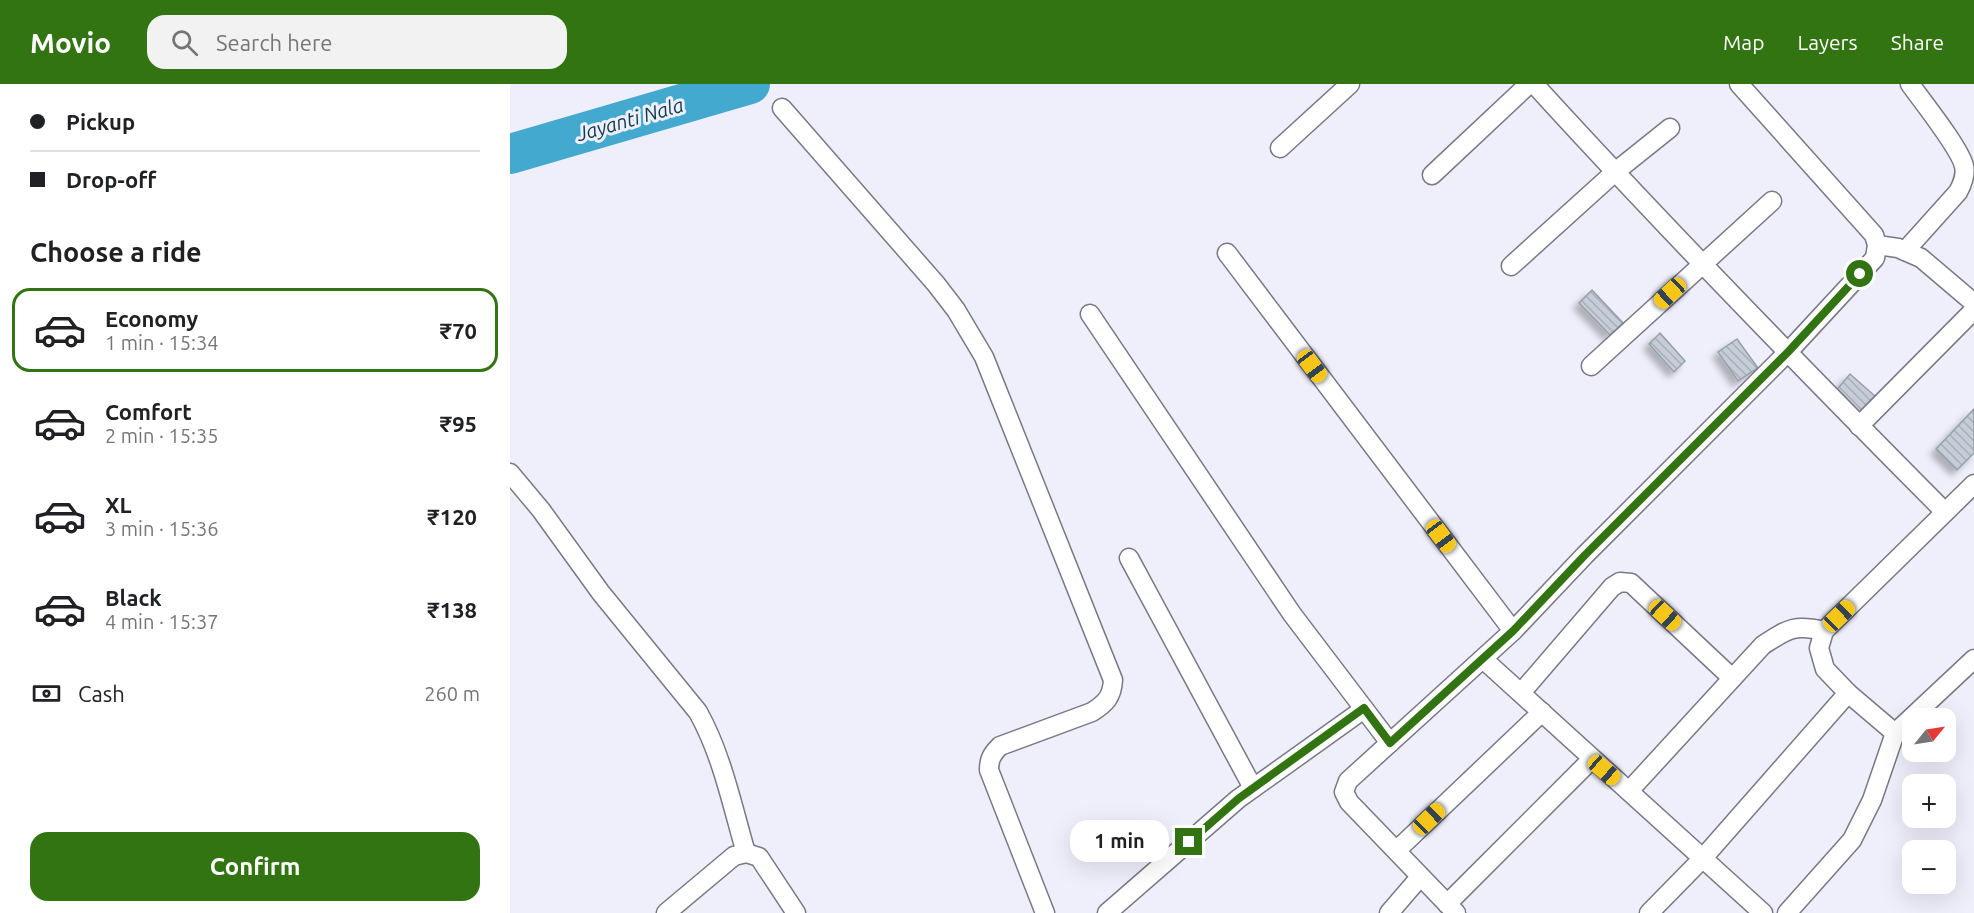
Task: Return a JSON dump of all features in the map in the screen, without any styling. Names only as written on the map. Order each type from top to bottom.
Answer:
[{"type":"street","points":[[1281,148],[1350,84]]},
{"type":"street","points":[[1432,175],[1529,84]]},
{"type":"street","points":[[1534,84],[1702,263],[1945,512]]},
{"type":"street","points":[[1592,759],[1451,909],[1349,802],[1344,792],[1348,781],[1513,631],[1585,555],[1788,352],[1875,258],[1877,245],[1874,235],[1739,84]]},
{"type":"street","points":[[1905,251],[1958,192],[1963,184],[1964,166],[1958,153],[1910,84]]},
{"type":"street","points":[[782,108],[936,284],[973,337],[988,368],[1113,680],[1112,694],[1103,705],[1092,712],[1000,746],[991,755],[989,770],[1045,913]]},
{"type":"street","points":[[1511,266],[1615,172],[1670,128]]},
{"type":"street","points":[[1591,366],[1772,201]]},
{"type":"street","points":[[1859,426],[1972,299],[1921,258],[1905,251],[1877,245]]},
{"type":"street","points":[[1227,253],[1513,631]]},
{"type":"street","points":[[1090,314],[1292,614],[1390,743]]},
{"type":"street","points":[[510,473],[541,510],[601,593],[698,712],[710,734],[719,759],[746,853]]},
{"type":"street","points":[[1895,733],[1824,669],[1819,648],[1824,631],[1974,484]]},
{"type":"street","points":[[1129,558],[1253,788]]},
{"type":"street","points":[[1521,693],[1612,587],[1620,582],[1631,583],[1732,678]]},
{"type":"street","points":[[1629,791],[1763,645],[1791,627],[1824,631]]},
{"type":"street","points":[[1483,659],[1763,913]]},
{"type":"street","points":[[1787,913],[1852,840],[1872,801],[1895,733],[1974,659]]},
{"type":"street","points":[[1649,913],[1702,858],[1848,693]]},
{"type":"street","points":[[1107,913],[1238,799],[1364,708]]},
{"type":"street","points":[[1397,850],[1542,712]]},
{"type":"street","points":[[666,913],[734,856],[746,853],[759,856],[796,913]]},
{"type":"street","points":[[1389,913],[1420,877]]},
{"type":"building","points":[[1592,290],[1623,323],[1610,335],[1579,303]]},
{"type":"building","points":[[1660,333],[1685,361],[1674,372],[1649,344]]},
{"type":"building","points":[[1737,339],[1758,368],[1738,381],[1718,352]]},
{"type":"building","points":[[1850,374],[1876,397],[1861,414],[1835,392]]},
{"type":"building","points":[[1974,409],[1974,453],[1957,470],[1936,449]]},
{"type":"waterway","name":"Jayanti Nala","points":[[510,154],[750,84]]},
{"type":"route","points":[[1189,842],[1238,799],[1364,708],[1390,743],[1513,631],[1585,555],[1788,352],[1860,274]]}]
